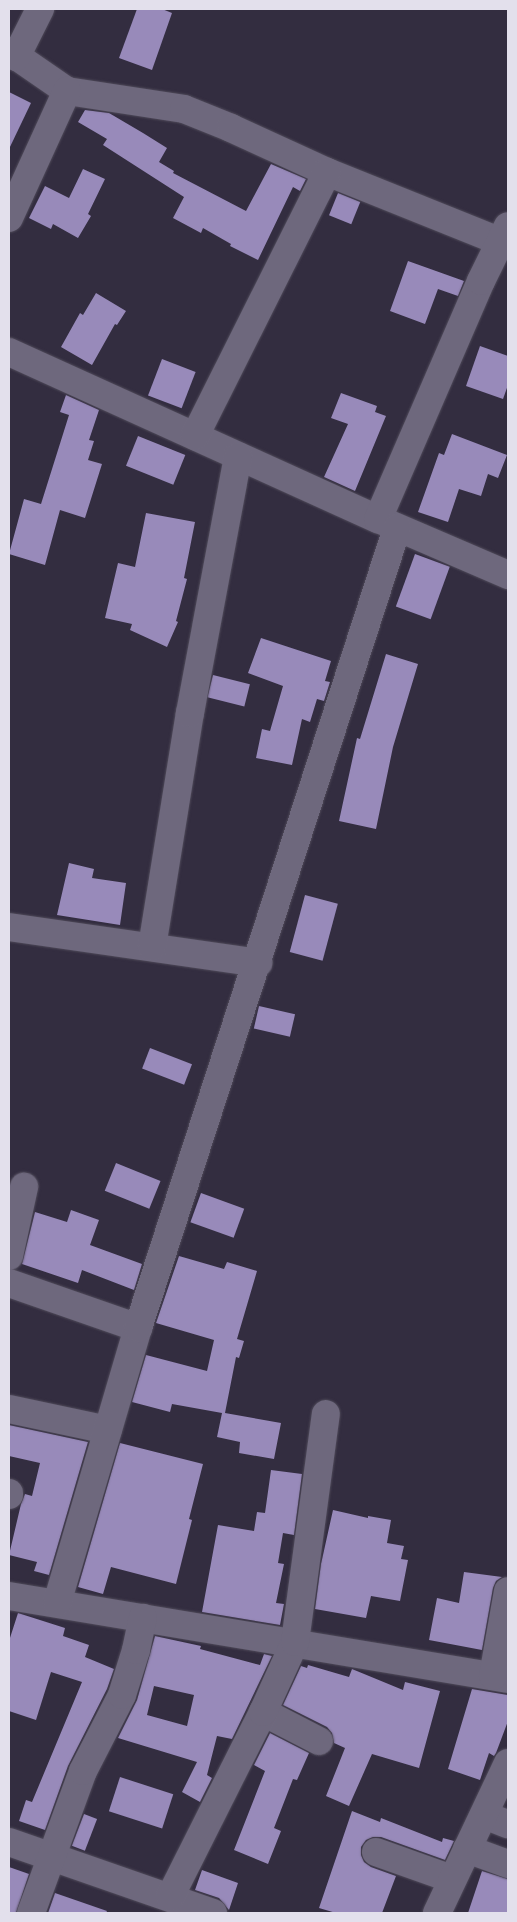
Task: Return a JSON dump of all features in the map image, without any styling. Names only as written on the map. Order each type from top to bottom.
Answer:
[{"type":"street","points":[[40,9],[12,54],[66,91],[184,109],[231,128],[327,172],[505,233],[482,281],[387,523],[258,962],[138,1328],[57,1603]]},
{"type":"street","points":[[9,218],[66,91]]},
{"type":"street","points":[[195,436],[327,172]]},
{"type":"street","points":[[9,352],[387,523],[508,575]]},
{"type":"street","points":[[152,947],[190,713],[238,456]]},
{"type":"street","points":[[9,927],[258,962]]},
{"type":"street","points":[[9,1256],[24,1187]]},
{"type":"street","points":[[9,1283],[138,1328]]},
{"type":"street","points":[[9,1409],[108,1430]]},
{"type":"street","points":[[170,1897],[263,1712],[295,1642],[326,1414]]},
{"type":"street","points":[[10,1602],[57,1603],[501,1678],[508,1590]]},
{"type":"street","points":[[31,1913],[50,1856],[90,1755],[122,1696],[136,1650],[143,1618]]},
{"type":"street","points":[[263,1712],[319,1741]]},
{"type":"street","points":[[437,1913],[467,1849],[496,1819],[508,1763]]},
{"type":"street","points":[[9,1842],[213,1913]]},
{"type":"street","points":[[467,1849],[508,1864]]},
{"type":"street","points":[[376,1852],[452,1879]]},
{"type":"building","points":[[137,9],[162,9],[172,13],[152,70],[119,58]]},
{"type":"building","points":[[9,92],[31,103],[9,149]]},
{"type":"building","points":[[85,110],[109,113],[167,148],[159,162],[174,171],[173,173],[246,211],[271,164],[306,179],[300,191],[293,187],[258,260],[230,246],[231,244],[203,228],[201,233],[173,218],[184,197],[103,145],[107,139],[78,122]]},
{"type":"building","points":[[83,169],[105,179],[88,214],[91,216],[78,238],[53,224],[51,229],[29,218],[45,186],[69,198]]},
{"type":"building","points":[[338,193],[360,202],[351,224],[329,215]]},
{"type":"building","points":[[408,261],[464,281],[458,296],[438,289],[425,324],[390,311]]},
{"type":"building","points":[[96,293],[126,311],[117,325],[115,324],[92,365],[61,347],[80,313],[83,315]]},
{"type":"building","points":[[480,346],[508,356],[508,385],[503,399],[466,386]]},
{"type":"building","points":[[162,359],[196,372],[182,408],[148,395]]},
{"type":"building","points":[[341,393],[377,406],[375,412],[386,416],[355,491],[324,477],[348,424],[331,418]]},
{"type":"building","points":[[66,395],[99,410],[89,440],[94,441],[88,460],[102,464],[85,518],[60,510],[45,565],[9,554],[24,499],[41,504],[69,415],[60,412]]},
{"type":"building","points":[[452,434],[507,455],[498,478],[488,474],[481,496],[459,489],[448,522],[418,512],[439,453],[444,455]]},
{"type":"building","points":[[138,436],[185,455],[173,485],[126,466]]},
{"type":"building","points":[[146,513],[195,522],[184,578],[187,579],[176,621],[178,622],[167,647],[130,630],[132,624],[105,618],[118,563],[135,567]]},
{"type":"building","points":[[415,554],[450,567],[431,619],[396,607]]},
{"type":"building","points":[[261,638],[331,661],[325,681],[330,682],[324,701],[317,699],[310,722],[302,719],[292,765],[256,758],[262,729],[270,731],[283,686],[248,673]]},
{"type":"building","points":[[386,654],[418,664],[393,747],[376,829],[339,821],[357,738],[360,739]]},
{"type":"building","points":[[213,675],[250,684],[244,707],[207,697]]},
{"type":"building","points":[[69,863],[94,869],[92,878],[126,883],[120,925],[57,915]]},
{"type":"building","points":[[305,895],[338,904],[323,961],[290,952]]},
{"type":"building","points":[[259,1006],[295,1014],[290,1037],[254,1028]]},
{"type":"building","points":[[150,1048],[192,1064],[184,1085],[142,1069]]},
{"type":"building","points":[[116,1163],[161,1181],[149,1209],[105,1191]]},
{"type":"building","points":[[201,1193],[244,1209],[234,1238],[190,1222]]},
{"type":"building","points":[[71,1210],[99,1220],[90,1245],[142,1264],[134,1290],[82,1270],[78,1283],[22,1264],[35,1212],[67,1222]]},
{"type":"building","points":[[179,1256],[224,1269],[227,1262],[257,1271],[237,1339],[244,1341],[239,1358],[236,1357],[225,1413],[281,1423],[274,1459],[239,1453],[240,1442],[217,1437],[222,1413],[172,1404],[170,1412],[132,1402],[146,1355],[207,1371],[214,1340],[156,1323]]},
{"type":"building","points":[[9,1425],[88,1442],[49,1575],[34,1571],[37,1562],[9,1555],[21,1504],[25,1494],[32,1496],[40,1463],[9,1456]]},
{"type":"building","points":[[120,1443],[203,1464],[189,1519],[192,1520],[176,1584],[111,1567],[103,1594],[78,1587]]},
{"type":"building","points":[[271,1470],[302,1474],[294,1535],[283,1533],[278,1563],[284,1564],[276,1603],[284,1604],[280,1625],[202,1612],[218,1525],[254,1531],[257,1512],[265,1513]]},
{"type":"building","points":[[333,1510],[368,1518],[368,1516],[391,1520],[387,1543],[404,1546],[401,1559],[408,1560],[400,1601],[371,1596],[366,1618],[315,1609],[321,1564]]},
{"type":"building","points":[[464,1572],[502,1577],[496,1581],[493,1588],[482,1650],[429,1640],[437,1598],[459,1603]]},
{"type":"building","points":[[18,1613],[65,1628],[63,1636],[89,1645],[85,1657],[114,1669],[107,1689],[68,1766],[45,1830],[19,1821],[26,1800],[32,1802],[82,1682],[51,1672],[36,1720],[9,1711],[9,1641]]},
{"type":"building","points":[[155,1636],[201,1646],[200,1649],[260,1665],[264,1654],[272,1656],[232,1739],[217,1736],[207,1775],[212,1778],[200,1802],[182,1792],[197,1762],[118,1738],[137,1700]],"holes":[[[154,1686],[194,1695],[187,1726],[147,1715]]]},
{"type":"building","points":[[308,1665],[349,1677],[352,1669],[403,1690],[405,1682],[440,1691],[419,1768],[372,1754],[349,1806],[326,1796],[345,1748],[334,1743],[332,1733],[327,1727],[283,1705],[301,1666],[307,1668]]},
{"type":"building","points":[[472,1689],[508,1695],[508,1721],[496,1753],[494,1756],[489,1753],[480,1780],[448,1769]]},
{"type":"building","points":[[270,1733],[309,1753],[297,1780],[293,1779],[274,1828],[281,1831],[268,1864],[234,1850],[265,1771],[254,1765]]},
{"type":"building","points":[[120,1777],[173,1794],[162,1829],[109,1811]]},
{"type":"building","points":[[352,1811],[380,1822],[381,1818],[442,1842],[443,1838],[454,1841],[445,1860],[381,1837],[373,1837],[366,1840],[361,1847],[361,1855],[364,1862],[371,1867],[396,1876],[382,1913],[336,1913],[319,1908]]},
{"type":"building","points":[[84,1814],[97,1819],[85,1851],[72,1846]]},
{"type":"building","points":[[9,1867],[29,1874],[16,1913],[9,1913]]},
{"type":"building","points":[[202,1870],[238,1883],[229,1910],[219,1898],[195,1890]]},
{"type":"building","points":[[482,1871],[508,1879],[508,1913],[468,1913]]},
{"type":"building","points":[[55,1893],[107,1911],[106,1913],[48,1913]]}]
